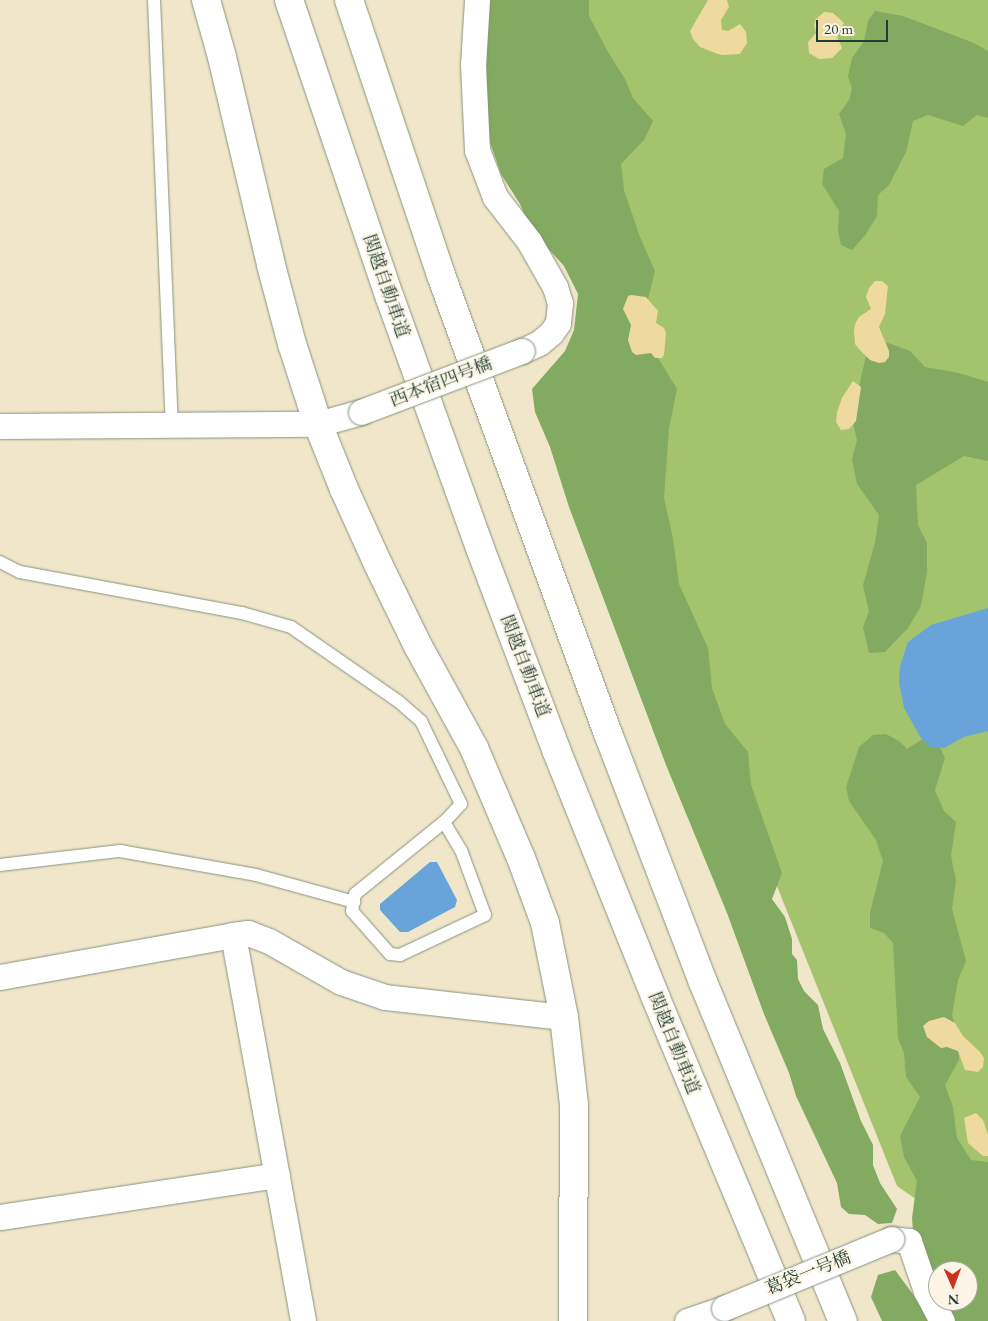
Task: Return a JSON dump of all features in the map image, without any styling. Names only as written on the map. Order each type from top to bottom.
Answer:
[{"type":"main road","points":[[206,0],[222,57],[292,344],[318,424],[344,489],[378,564],[418,646],[474,748],[521,858],[545,923],[564,1017],[574,1105],[573,1321]]},
{"type":"main road","name":"関越自動車道","points":[[289,0],[390,298],[480,548],[557,752],[659,1006],[791,1321]]},
{"type":"main road","points":[[349,0],[441,275],[606,727],[703,982],[843,1321]]},
{"type":"street","name":"西本宿四号橋","points":[[0,426],[318,424],[360,412],[522,351],[539,343],[551,333],[558,323],[560,303],[555,287],[529,241],[495,196],[477,150],[473,64],[477,0]]},
{"type":"street","points":[[0,977],[248,933],[269,941],[341,982],[385,997],[564,1017]]},
{"type":"street","points":[[233,935],[303,1321]]},
{"type":"street","points":[[0,1217],[277,1175]]},
{"type":"street","name":"葛袋一号橋","points":[[687,1321],[724,1308],[891,1239],[909,1241],[926,1291],[942,1321]]},
{"type":"lane","points":[[154,0],[172,424]]},
{"type":"lane","points":[[0,562],[20,572],[242,613],[291,627],[398,701],[422,721],[461,804],[444,822],[355,894],[352,911],[390,954],[400,955],[485,915],[461,850],[444,822]]},
{"type":"lane","points":[[0,865],[120,851],[256,875],[354,902]]},
{"type":"green space","points":[[487,0],[589,0],[589,16],[608,52],[625,79],[633,98],[653,121],[644,140],[621,164],[624,190],[640,237],[655,271],[645,311],[649,343],[677,389],[669,428],[664,498],[673,538],[679,584],[708,648],[712,688],[725,724],[748,752],[751,785],[782,873],[772,899],[785,917],[792,939],[792,954],[797,960],[798,979],[804,991],[818,1005],[823,1029],[840,1063],[861,1121],[873,1145],[873,1165],[880,1183],[897,1209],[892,1223],[878,1224],[865,1215],[849,1214],[841,1207],[837,1183],[796,1096],[789,1073],[764,1014],[727,913],[666,765],[569,507],[550,447],[535,412],[532,389],[565,351],[574,330],[578,294],[564,266],[532,231],[520,204],[501,174],[486,131]]},
{"type":"green space","points":[[550,0],[988,0],[988,1266],[977,1241],[897,1186],[668,614]]},
{"type":"green space","points":[[875,11],[903,16],[974,43],[988,51],[988,118],[977,115],[963,126],[928,115],[913,121],[906,152],[889,185],[878,195],[877,216],[866,234],[852,250],[841,245],[838,230],[839,211],[822,184],[824,169],[843,158],[846,134],[839,114],[849,100],[852,89],[848,76],[852,58],[864,41],[868,21]]},
{"type":"green space","points":[[869,342],[888,343],[910,351],[925,367],[959,373],[988,382],[988,461],[964,456],[916,485],[918,525],[927,543],[927,572],[921,606],[908,628],[885,652],[869,653],[863,627],[869,611],[863,585],[875,543],[879,515],[857,484],[852,459],[857,440],[852,418]]},
{"type":"green space","points":[[886,734],[899,741],[907,749],[929,735],[936,739],[945,758],[935,790],[944,811],[956,822],[951,856],[956,881],[952,909],[966,961],[958,980],[952,1015],[958,1036],[959,1060],[945,1085],[953,1107],[957,1138],[971,1160],[988,1162],[988,1321],[954,1321],[949,1311],[978,1311],[978,1261],[928,1261],[928,1266],[913,1232],[912,1218],[917,1181],[904,1157],[900,1136],[920,1097],[906,1077],[904,1053],[898,1038],[893,943],[884,933],[870,928],[870,913],[883,861],[876,840],[849,801],[846,787],[859,747],[873,735]]},
{"type":"green space","points":[[895,1270],[930,1321],[882,1321],[871,1297],[878,1275]]},
{"type":"sand","points":[[708,0],[727,0],[729,7],[721,20],[722,30],[728,31],[740,24],[746,32],[747,43],[740,54],[722,55],[715,53],[700,47],[693,39],[690,31]]},
{"type":"sand","points":[[824,12],[833,13],[844,23],[837,37],[842,48],[832,58],[819,59],[809,53],[808,42],[816,33],[814,25],[816,19]]},
{"type":"sand","points":[[875,281],[882,281],[888,286],[885,314],[879,327],[889,351],[889,357],[885,362],[879,363],[870,360],[858,348],[855,344],[854,331],[859,317],[871,309],[866,297],[869,288]]},
{"type":"sand","points":[[628,296],[646,297],[658,311],[656,323],[664,328],[666,333],[664,355],[662,358],[655,358],[651,353],[636,355],[632,352],[628,340],[631,325],[623,309]]},
{"type":"sand","points":[[853,381],[861,387],[856,421],[849,429],[841,430],[836,422],[837,412],[842,398]]},
{"type":"sand","points":[[944,1017],[955,1023],[963,1036],[984,1058],[983,1067],[978,1072],[965,1070],[958,1051],[947,1047],[941,1048],[927,1037],[923,1026],[929,1021]]},
{"type":"sand","points":[[976,1113],[983,1120],[988,1135],[988,1156],[983,1156],[968,1143],[964,1118]]},
{"type":"water","points":[[988,608],[988,731],[964,737],[944,748],[931,747],[922,740],[904,708],[899,683],[900,666],[908,642],[931,625]]},
{"type":"water","points":[[430,862],[437,862],[457,900],[455,907],[408,932],[400,932],[380,910],[380,904]]}]
